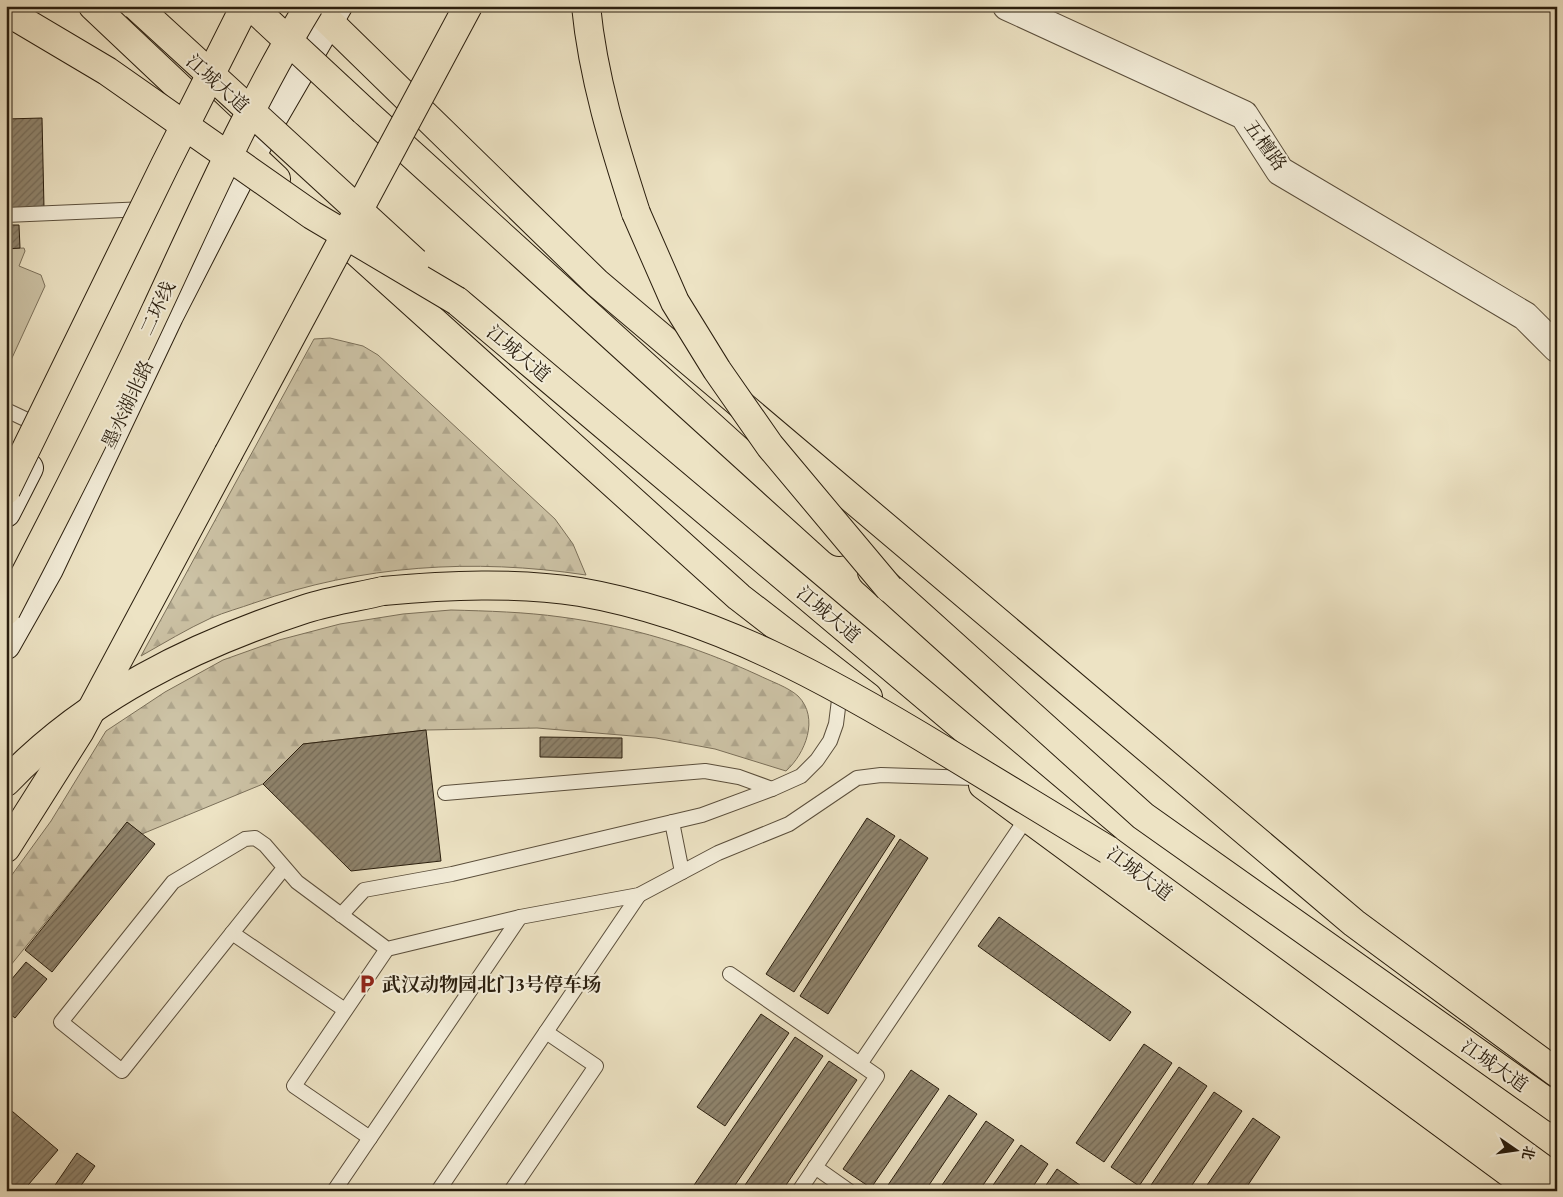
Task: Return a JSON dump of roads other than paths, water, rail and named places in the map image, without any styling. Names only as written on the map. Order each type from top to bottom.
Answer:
[{"type":"main road","points":[[93,6],[205,110],[251,156],[739,597],[1026,819],[1513,1181],[1534,1191]]},
{"type":"main road","name":"江城大道","points":[[136,6],[457,301],[1108,850],[1557,1179]]},
{"type":"main road","points":[[6,490],[173,148],[245,6]]},
{"type":"main road","name":"江城大道","points":[[251,6],[889,588],[1143,816],[1557,1109]]},
{"type":"main road","points":[[6,513],[154,209],[260,6]]},
{"type":"main road","points":[[290,6],[364,111]]},
{"type":"main road","points":[[6,848],[80,731],[468,6]]},
{"type":"main road","points":[[586,6],[590,51],[612,138],[636,213],[675,302],[717,370],[770,446],[889,588]]},
{"type":"main road","name":"五檀路","points":[[1007,6],[1244,115],[1280,171],[1525,316],[1557,348]]},
{"type":"main road","points":[[322,10],[597,283],[1354,923],[1557,1072]]},
{"type":"main road","name":"墨水湖北路","points":[[6,645],[49,569],[169,316],[251,156],[322,10]]},
{"type":"main road","name":"二环线","points":[[6,611],[73,482],[279,56],[322,10]]},
{"type":"main road","points":[[6,11],[107,71],[312,215],[457,301]]},
{"type":"main road","points":[[6,782],[30,758],[101,702],[164,665],[306,608],[383,591],[440,586],[522,587],[578,592],[615,599],[684,618],[764,650],[857,697],[1108,850]]},
{"type":"lane","points":[[6,215],[154,209]]},
{"type":"lane","points":[[6,410],[48,430]]},
{"type":"lane","points":[[341,915],[364,890],[452,874],[702,815],[801,776],[817,760],[830,741],[836,724],[839,700],[835,671]]},
{"type":"lane","points":[[445,792],[704,772],[738,777],[772,789]]},
{"type":"lane","points":[[370,1138],[294,1086],[387,950],[520,917],[639,895],[682,872],[788,824],[845,784],[857,778],[881,775],[974,778]]},
{"type":"lane","points":[[860,1064],[1026,819]]},
{"type":"lane","points":[[672,822],[682,872]]},
{"type":"lane","points":[[284,868],[122,1071],[61,1022],[173,882],[245,839],[255,838],[284,868],[297,882],[387,950]]},
{"type":"lane","points":[[438,1191],[639,895]]},
{"type":"lane","points":[[334,1191],[520,917]]},
{"type":"lane","points":[[232,932],[346,1010]]},
{"type":"lane","points":[[730,974],[877,1076],[799,1191]]},
{"type":"lane","points":[[511,1191],[596,1066],[546,1032]]},
{"type":"lane","points":[[815,1167],[849,1191]]},
{"type":"place","name":"武汉动物园北门3号停车场","points":[[367,984]]}]
